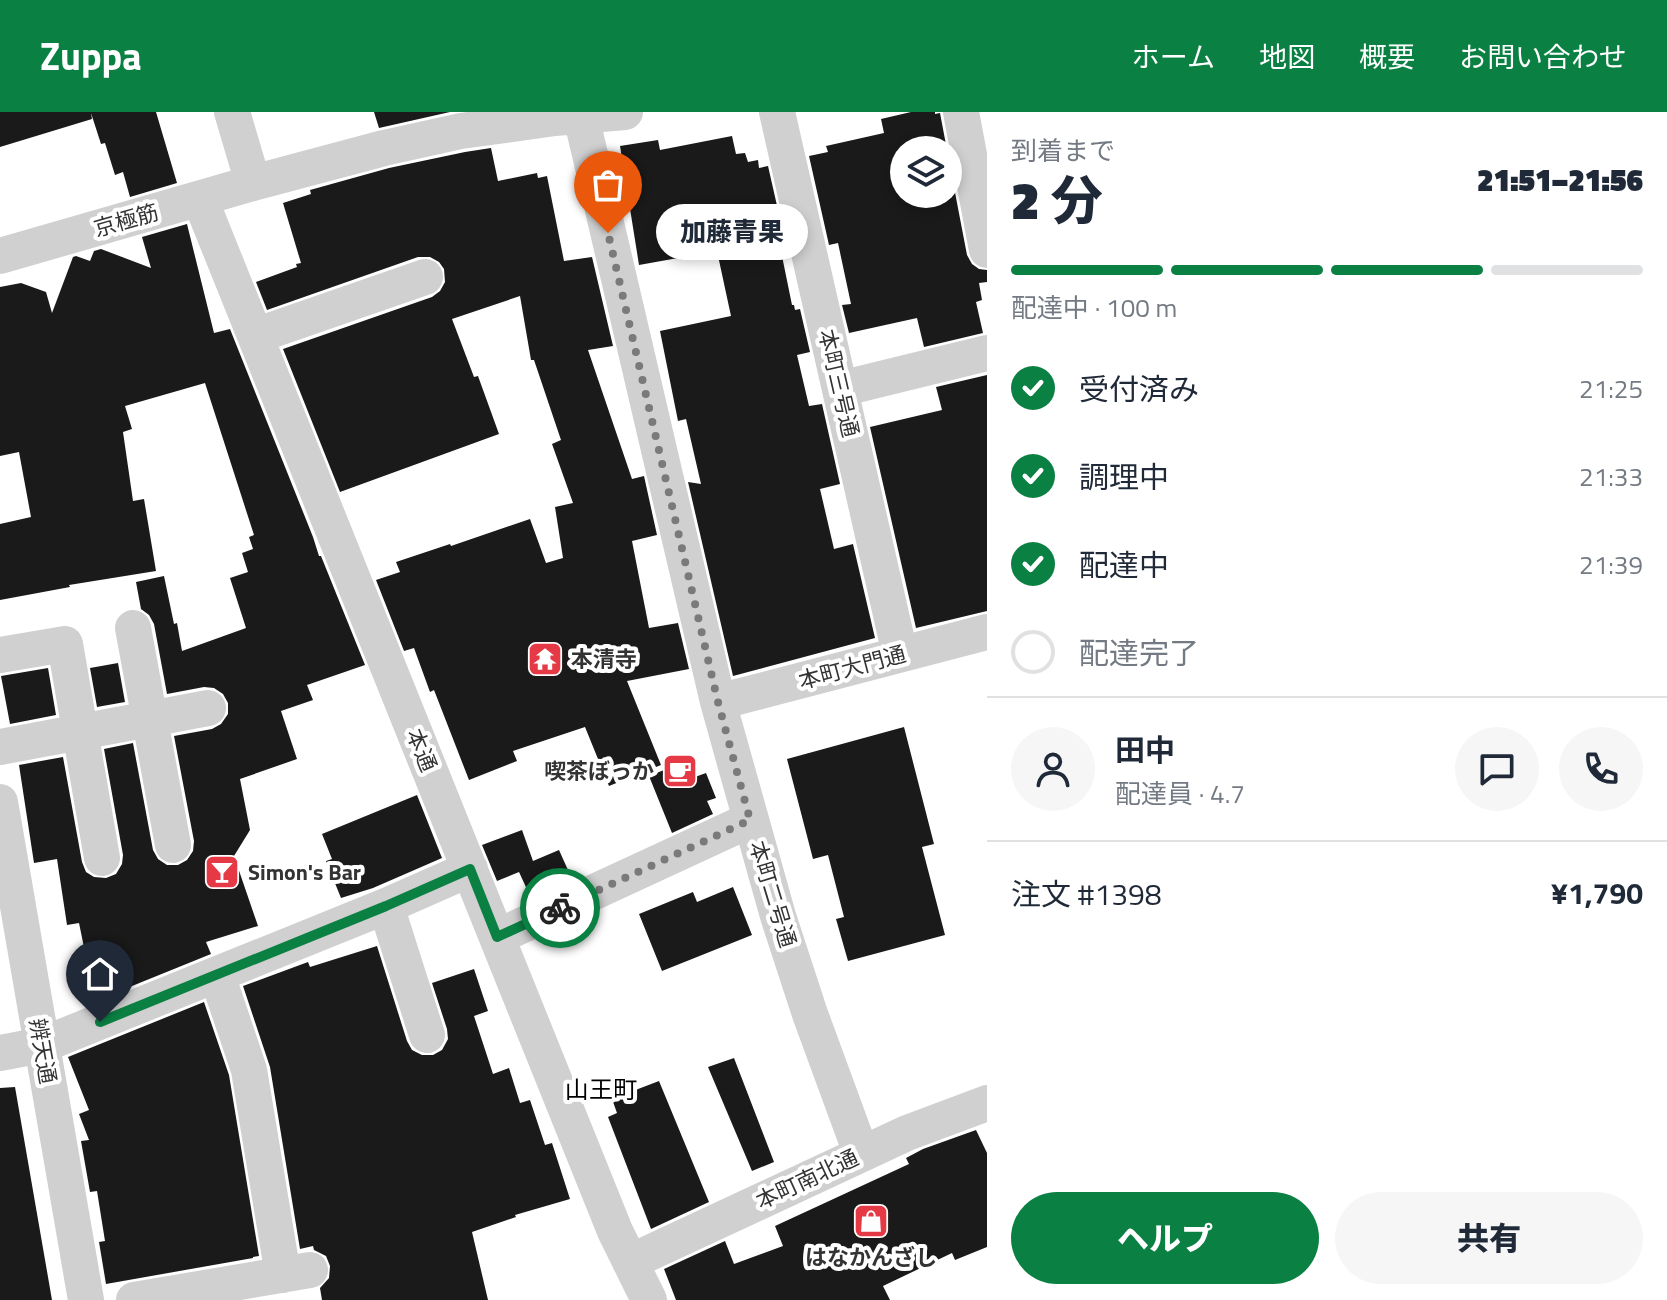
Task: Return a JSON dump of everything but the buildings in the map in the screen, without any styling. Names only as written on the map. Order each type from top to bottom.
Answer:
[{"type":"street","points":[[232,112],[253,183]]},
{"type":"street","name":"京極筋","points":[[0,256],[384,148],[458,122],[625,112]]},
{"type":"street","name":"本町三号通","points":[[777,112],[900,654]]},
{"type":"street","points":[[961,112],[987,250]]},
{"type":"street","name":"本町二号通","points":[[581,116],[718,702],[778,916],[861,1153]]},
{"type":"street","name":"本通","points":[[200,199],[615,1231],[649,1300]]},
{"type":"street","points":[[255,336],[425,277]]},
{"type":"street","points":[[840,389],[987,353]]},
{"type":"street","points":[[133,628],[173,845]]},
{"type":"street","name":"本町大門通","points":[[718,702],[987,632]]},
{"type":"street","points":[[0,655],[65,644],[102,858]]},
{"type":"street","points":[[0,747],[208,708]]},
{"type":"street","name":"辨天通","points":[[0,802],[86,1300]]},
{"type":"street","points":[[497,937],[750,820]]},
{"type":"street","points":[[0,1053],[42,1045],[470,869]]},
{"type":"street","points":[[386,906],[427,1035]]},
{"type":"street","points":[[134,1300],[296,1272],[249,1070],[217,975]]},
{"type":"street","name":"本町南北通","points":[[630,1262],[861,1153],[987,1103]]},
{"type":"way so far","points":[[560,908],[750,820],[718,702],[608,233]]},
{"type":"place","name":"加藤青果","points":[[608,233]]},
{"type":"place","name":"本清寺","points":[[545,659]]},
{"type":"place","name":"喫茶ぼっか","points":[[680,771]]},
{"type":"place","name":"Simon's Bar","points":[[222,872]]},
{"type":"place","name":"はなかんざし","points":[[871,1221]]},
{"type":"district","name":"山王町","points":[[601,1089]]},
{"type":"route","points":[[100,1022],[470,869],[497,937],[560,908]]}]
